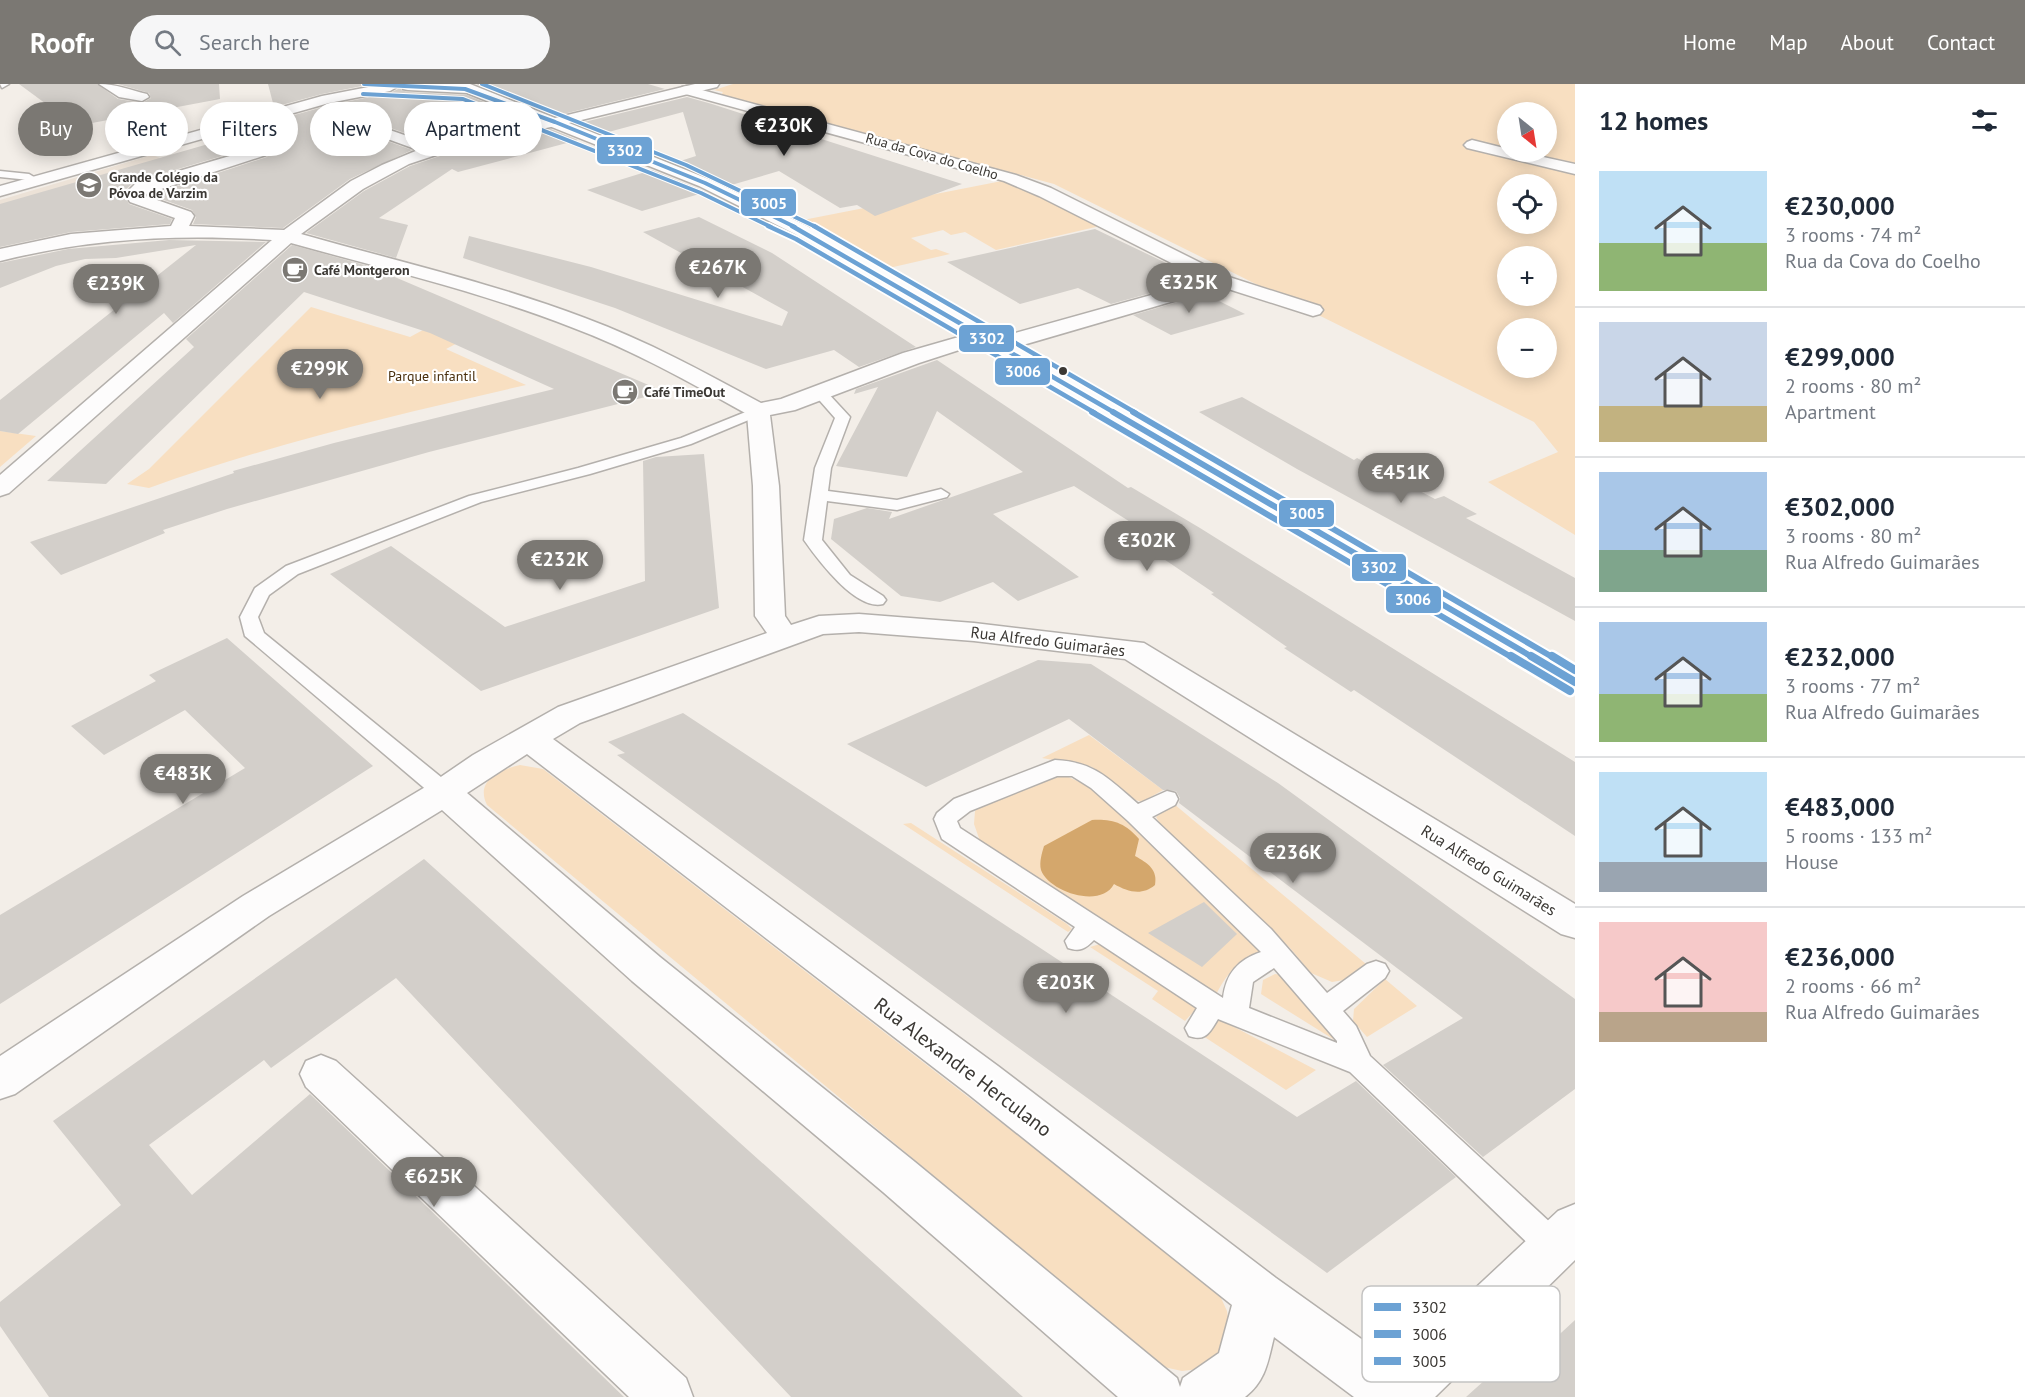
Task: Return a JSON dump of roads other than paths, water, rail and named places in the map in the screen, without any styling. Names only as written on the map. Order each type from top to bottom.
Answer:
[{"type":"street","points":[[106,84],[124,94],[142,97]]},
{"type":"street","points":[[0,185],[317,96],[348,84]]},
{"type":"street","points":[[364,84],[390,87]]},
{"type":"street","points":[[687,90],[712,84]]},
{"type":"street","points":[[0,191],[327,99],[390,87],[461,86],[705,183],[801,230],[1575,682]]},
{"type":"street","name":"Rua da Cova do Coelho","points":[[542,125],[687,90],[1010,178],[1045,192],[1222,281],[1313,310]]},
{"type":"street","points":[[1472,145],[1575,169]]},
{"type":"street","points":[[178,230],[185,216],[136,198],[133,194],[141,188],[247,156]]},
{"type":"street","name":"Rua da Cova do Coelho","points":[[0,488],[321,208],[403,161],[419,156]]},
{"type":"street","points":[[0,255],[91,235],[178,230],[288,236],[578,321],[659,356],[758,411],[787,405],[911,358],[991,341],[1222,281]]},
{"type":"street","points":[[758,411],[766,486],[770,616],[784,637]]},
{"type":"street","name":"Rua Alfredo Guimarães","points":[[529,738],[569,716],[819,625],[859,622],[1133,650],[1575,923]]},
{"type":"street","points":[[0,1080],[256,906],[529,738]]},
{"type":"street","name":"Rua Alexandre Herculano","points":[[529,738],[983,1080],[1259,1295],[1362,1371]]},
{"type":"street","points":[[444,792],[646,969],[899,1177],[1158,1397]]},
{"type":"street","points":[[321,1074],[667,1397]]},
{"type":"street","points":[[1513,1286],[1564,1237]]},
{"type":"street","points":[[1203,1397],[1240,1369],[1259,1295]]},
{"type":"street","name":"Rua Alexandre Herculano","points":[[1377,1382],[1397,1397]]},
{"type":"street","points":[[1397,1397],[1413,1382]]},
{"type":"lane","points":[[0,174],[29,177]]},
{"type":"lane","points":[[820,393],[843,417],[824,468],[813,540],[844,579],[877,600]]},
{"type":"lane","points":[[444,792],[255,636],[249,617],[261,592],[292,570],[475,499],[584,471],[686,441],[758,411]]},
{"type":"lane","points":[[819,495],[897,505],[941,494]]},
{"type":"lane","points":[[1360,1064],[1347,1034],[1262,936],[1136,815],[1099,783],[1076,769],[1055,768],[962,805],[945,819],[950,833],[1084,933],[1225,1009],[1360,1064],[1564,1237]]},
{"type":"lane","points":[[1136,815],[1167,799]]},
{"type":"lane","points":[[1198,1028],[1225,1009],[1236,990],[1241,975],[1257,962],[1280,956]]},
{"type":"lane","points":[[1326,1009],[1376,970]]},
{"type":"place","name":"Grande Colégio da Póvoa de Varzim","points":[[89,185]]},
{"type":"place","name":"Café Montgeron","points":[[295,270]]},
{"type":"place","name":"Café TimeOut","points":[[625,392]]},
{"type":"park label","name":"Parque infantil","points":[[432,376]]}]
